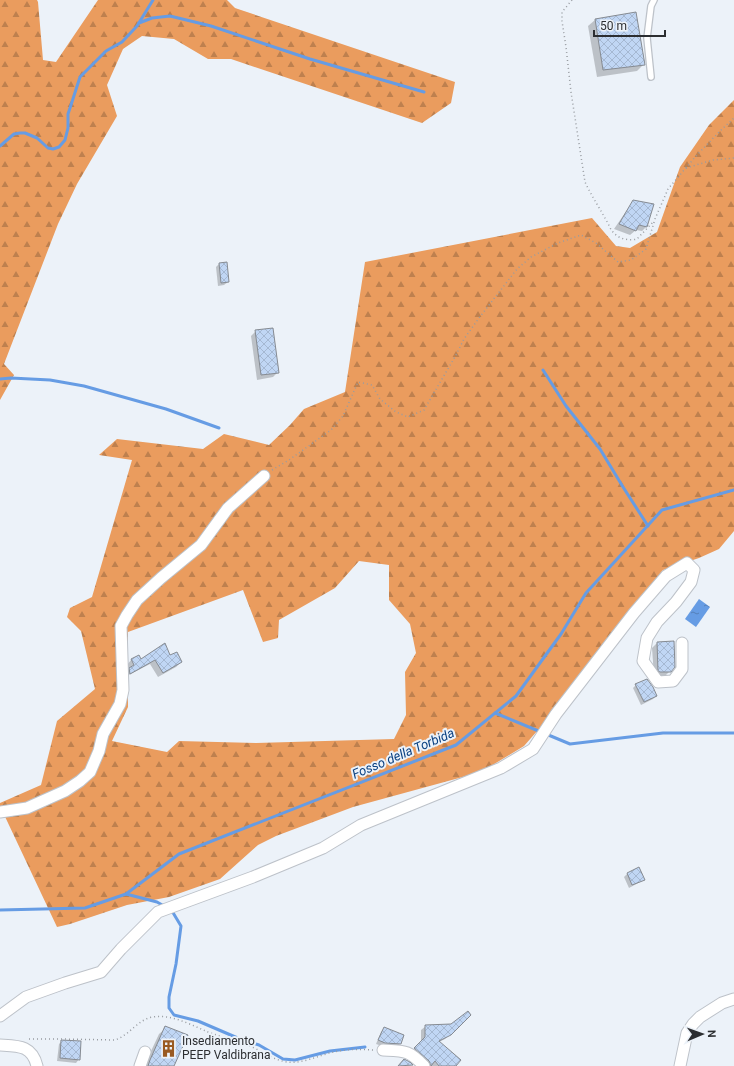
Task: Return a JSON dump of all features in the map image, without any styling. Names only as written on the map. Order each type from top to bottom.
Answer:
[{"type":"street","points":[[0,812],[27,808],[65,791],[90,772],[99,751],[103,734],[120,704],[123,690],[121,626],[127,615],[137,600],[201,545],[228,508],[264,476]]},
{"type":"street","points":[[0,1016],[26,997],[65,982],[101,972],[121,949],[158,912],[253,877],[323,848],[361,825],[501,768],[533,749],[556,714],[634,613],[666,576],[687,563],[694,570],[691,582],[676,602],[657,622],[647,638],[643,661],[658,682],[673,681],[682,669],[682,642]]},
{"type":"street","points":[[680,1066],[686,1033],[693,1024],[700,1017],[722,1003],[734,999]]},
{"type":"street","points":[[0,1045],[23,1047],[32,1054],[36,1060],[37,1066]]},
{"type":"street","points":[[383,1050],[409,1053],[423,1066]]},
{"type":"street","points":[[140,1066],[145,1052]]},
{"type":"lane","points":[[651,77],[647,38],[654,0]]},
{"type":"path","points":[[572,0],[562,12],[562,21],[584,182],[613,233],[619,238],[633,240],[637,239],[655,219]]},
{"type":"path","points":[[264,476],[331,430],[343,416],[358,382],[372,385],[380,399],[396,412],[408,417],[424,410],[464,339],[517,269],[531,257],[558,243],[581,235],[596,243],[618,262],[631,260],[646,249],[655,219],[668,189],[719,132],[734,118]]},
{"type":"path","points":[[686,168],[713,160],[734,158]]},
{"type":"path","points":[[28,1039],[115,1040],[122,1038],[144,1020],[152,1017],[162,1017],[184,1022],[249,1046],[277,1060],[289,1062],[300,1061],[348,1050],[383,1050]]},
{"type":"green space","points":[[0,0],[37,0],[43,60],[56,62],[98,0],[227,0],[235,8],[455,82],[451,103],[422,123],[231,59],[208,59],[174,39],[142,36],[123,49],[107,85],[117,116],[77,184],[58,224],[4,364],[14,375],[0,400]]},
{"type":"green space","points":[[734,100],[734,531],[719,549],[699,558],[663,570],[545,722],[524,746],[481,772],[353,807],[276,836],[258,845],[220,879],[169,897],[127,905],[57,927],[0,806],[0,803],[41,785],[57,721],[95,689],[81,631],[67,617],[70,608],[92,597],[132,460],[99,455],[117,439],[203,449],[224,434],[269,445],[304,409],[345,392],[365,262],[592,218],[616,246],[630,248],[657,232],[680,167],[709,125]],"holes":[[[359,561],[389,565],[389,600],[410,624],[416,653],[405,672],[406,715],[394,739],[256,743],[179,741],[167,752],[112,741],[128,707],[128,632],[243,590],[263,642],[278,638],[279,620],[335,588]]]},
{"type":"water","points":[[699,599],[710,607],[696,627],[685,619]]},
{"type":"building","points":[[636,12],[645,65],[603,70],[595,19]]},
{"type":"building","points":[[633,200],[654,204],[647,227],[639,225],[636,231],[619,224]]},
{"type":"building","points":[[227,262],[229,282],[221,283],[219,263]]},
{"type":"building","points":[[273,328],[279,373],[261,375],[255,330]]},
{"type":"building","points":[[674,641],[675,667],[671,672],[660,672],[658,671],[657,642]]},
{"type":"building","points":[[165,643],[170,655],[177,652],[182,662],[163,673],[155,660],[130,674],[129,668],[134,665],[131,659],[139,655],[141,659]]},
{"type":"building","points":[[647,679],[657,696],[644,702],[635,684]]},
{"type":"building","points":[[639,867],[645,880],[632,885],[627,873]]},
{"type":"building","points":[[468,1011],[471,1015],[451,1035],[439,1041],[461,1060],[456,1066],[439,1066],[435,1061],[431,1066],[429,1061],[414,1048],[425,1037],[425,1025],[451,1024]]},
{"type":"building","name":"Insediamento PEEP Valdibrana","points":[[165,1026],[188,1035],[174,1066],[148,1066],[150,1060]]},
{"type":"building","points":[[384,1027],[404,1035],[401,1044],[385,1043],[378,1040]]},
{"type":"building","points":[[61,1040],[81,1041],[80,1060],[60,1058]]},
{"type":"building","points":[[404,1059],[410,1062],[413,1065],[398,1066]]},
{"type":"waterway","points":[[0,146],[14,134],[25,133],[37,138],[48,148],[53,149],[59,147],[65,140],[68,128],[68,114],[80,77],[106,51],[122,42],[137,26],[153,0]]},
{"type":"waterway","points":[[139,23],[152,18],[170,16],[211,26],[310,59],[424,92]]},
{"type":"waterway","points":[[543,370],[566,406],[600,449],[648,526]]},
{"type":"waterway","points":[[0,379],[11,378],[50,380],[84,386],[166,409],[219,428]]},
{"type":"waterway","name":"Fosso della Torbida","points":[[0,910],[85,908],[126,894],[179,854],[456,745],[516,696],[561,634],[586,593],[662,510],[734,490]]},
{"type":"waterway","points":[[495,713],[541,732]]},
{"type":"waterway","points":[[546,734],[570,744],[663,733],[734,733]]},
{"type":"waterway","points":[[126,894],[157,902],[164,906]]},
{"type":"waterway","points":[[170,910],[181,926],[176,964],[169,997],[169,1008],[174,1015],[198,1021],[240,1039],[259,1045],[283,1059],[295,1060],[330,1051],[365,1047]]},
{"type":"place","name":"Insediamento PEEP Valdibrana","points":[[169,1048]]}]
